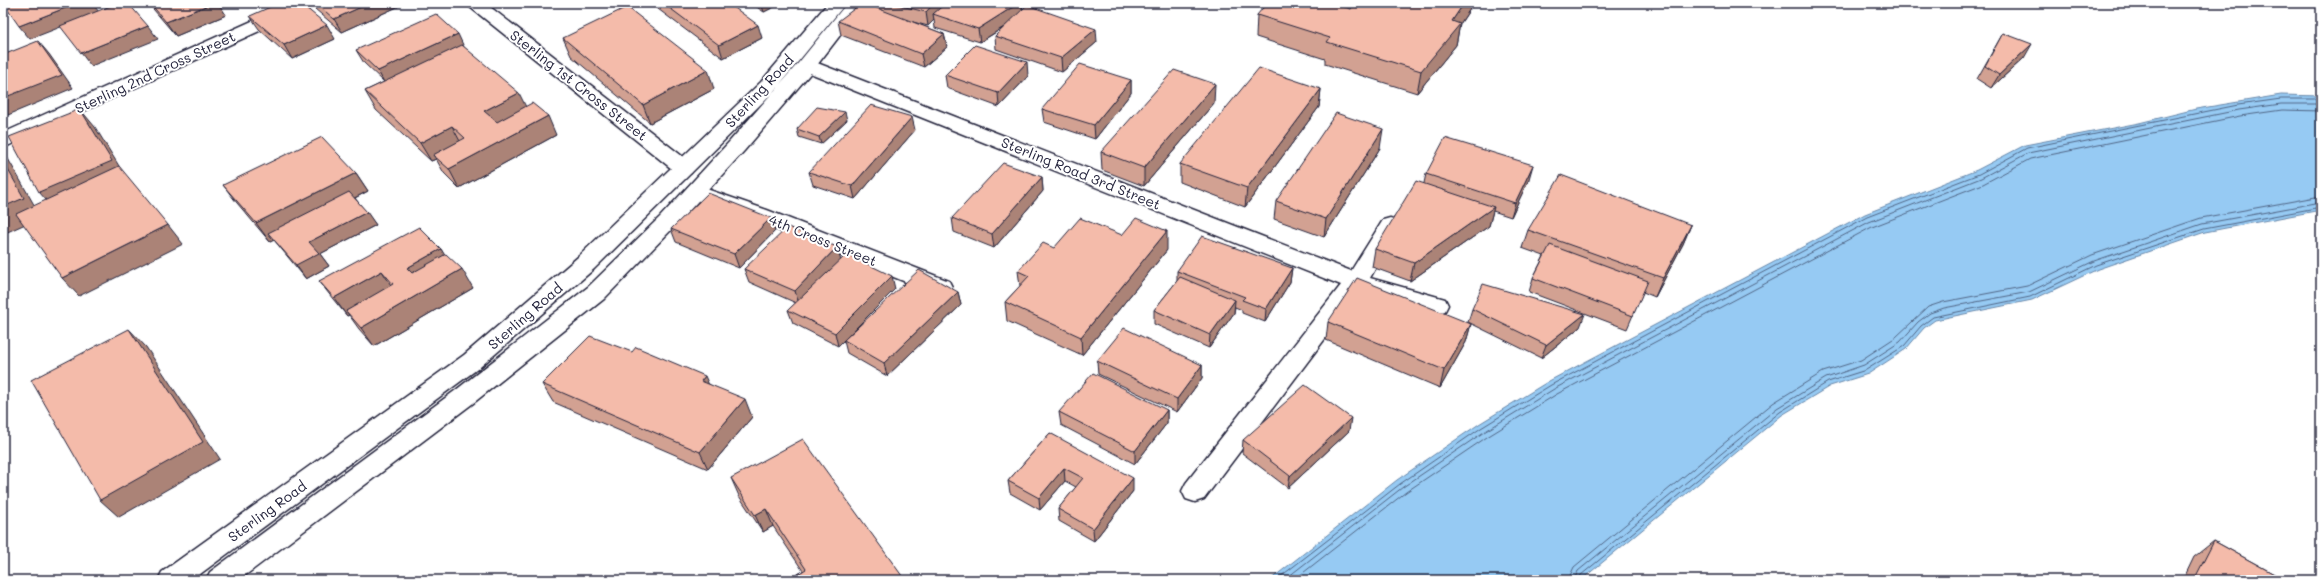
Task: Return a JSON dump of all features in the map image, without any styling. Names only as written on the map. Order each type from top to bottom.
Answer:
[{"type":"street","name":"Sterling 2nd Cross Street","points":[[3,141],[306,3]]},
{"type":"street","name":"Sterling 1st Cross Street","points":[[474,3],[684,168]]},
{"type":"street","name":"Sterling Road","points":[[172,580],[472,361],[586,263],[768,86],[836,3]]},
{"type":"street","name":"Sterling Road","points":[[220,580],[464,397],[596,293],[695,192],[807,65],[856,3]]},
{"type":"street","name":"Sterling Road 3rd Street","points":[[807,65],[1356,282],[1437,305]]},
{"type":"street","name":"4th Cross Street","points":[[695,192],[760,215],[951,291]]},
{"type":"street","points":[[1194,491],[1356,282],[1401,207]]},
{"type":"water","points":[[2281,95],[2321,96],[2321,210],[2205,232],[2098,269],[2032,300],[1935,320],[1924,328],[1906,349],[1868,374],[1830,386],[1782,415],[1581,580],[1270,580],[1397,480],[1479,424],[1549,381],[1865,214],[1977,170],[2025,145],[2139,123],[2196,109]]},
{"type":"building","points":[[3,3],[78,3],[19,26]]},
{"type":"building","points":[[118,3],[128,3],[148,26],[81,53],[60,26]]},
{"type":"building","points":[[150,3],[213,3],[166,22]]},
{"type":"building","points":[[279,3],[300,3],[327,25],[284,45],[250,16]]},
{"type":"building","points":[[316,3],[370,3],[334,19]]},
{"type":"building","points":[[663,3],[728,3],[758,25],[719,45]]},
{"type":"building","points":[[862,3],[944,34],[921,54],[838,21]]},
{"type":"building","points":[[889,3],[934,3],[926,12]]},
{"type":"building","points":[[946,3],[1019,3],[978,29],[933,14]]},
{"type":"building","points":[[1267,3],[1332,3],[1351,9],[1355,3],[1389,3],[1398,6],[1400,3],[1464,3],[1452,21],[1460,24],[1421,71],[1327,42],[1330,38],[1257,15]]},
{"type":"building","points":[[1027,5],[1096,29],[1061,58],[995,36]]},
{"type":"building","points":[[627,7],[708,70],[643,105],[563,38]]},
{"type":"building","points":[[436,14],[458,34],[378,71],[356,50]]},
{"type":"building","points":[[2003,33],[2032,44],[1999,75],[1985,66]]},
{"type":"building","points":[[38,41],[62,75],[3,98],[3,55]]},
{"type":"building","points":[[462,45],[519,93],[484,111],[497,122],[532,103],[548,116],[449,169],[433,155],[465,138],[452,126],[420,143],[365,91]]},
{"type":"building","points":[[975,45],[1027,62],[998,93],[945,75]]},
{"type":"building","points":[[1080,64],[1131,80],[1094,125],[1042,109]]},
{"type":"building","points":[[1259,68],[1321,89],[1247,188],[1180,164]]},
{"type":"building","points":[[1174,70],[1215,84],[1144,168],[1101,152]]},
{"type":"building","points":[[871,105],[912,117],[852,186],[809,172]]},
{"type":"building","points":[[817,107],[845,112],[819,137],[797,129]]},
{"type":"building","points":[[80,109],[112,161],[39,192],[9,137]]},
{"type":"building","points":[[1336,113],[1383,129],[1326,219],[1276,201]]},
{"type":"building","points":[[322,137],[356,173],[256,223],[223,185]]},
{"type":"building","points":[[1445,138],[1533,165],[1515,203],[1426,174]]},
{"type":"building","points":[[3,161],[24,198],[3,207]]},
{"type":"building","points":[[1003,163],[1042,177],[992,234],[952,218]]},
{"type":"building","points":[[119,166],[168,225],[62,278],[16,214]]},
{"type":"building","points":[[1561,175],[1691,225],[1663,278],[1528,230]]},
{"type":"building","points":[[1416,181],[1494,207],[1414,263],[1375,249]]},
{"type":"building","points":[[349,192],[367,212],[309,242],[319,253],[296,265],[268,233]]},
{"type":"building","points":[[708,193],[771,218],[734,254],[671,229]]},
{"type":"building","points":[[1080,218],[1122,235],[1136,218],[1167,231],[1081,337],[1005,302],[1029,276],[1018,271],[1043,243],[1054,248]]},
{"type":"building","points":[[419,227],[441,249],[407,268],[412,273],[446,254],[462,269],[361,328],[346,311],[393,284],[382,271],[334,298],[319,281]]},
{"type":"building","points":[[788,227],[837,247],[795,291],[744,269]]},
{"type":"building","points":[[1202,236],[1292,268],[1266,309],[1242,300],[1245,297],[1177,271]]},
{"type":"building","points":[[1550,245],[1648,281],[1633,316],[1533,278]]},
{"type":"building","points":[[847,254],[892,276],[835,333],[788,310]]},
{"type":"building","points":[[919,270],[958,292],[884,363],[844,340]]},
{"type":"building","points":[[1180,277],[1235,300],[1210,335],[1154,310]]},
{"type":"building","points":[[1357,278],[1471,324],[1444,370],[1328,322]]},
{"type":"building","points":[[1483,284],[1585,314],[1546,345],[1472,309]]},
{"type":"building","points":[[1124,328],[1202,365],[1177,399],[1097,361]]},
{"type":"building","points":[[129,329],[203,442],[100,500],[31,380]]},
{"type":"building","points":[[590,336],[632,352],[636,347],[705,376],[701,381],[745,399],[700,452],[542,384]]},
{"type":"building","points":[[1093,373],[1167,410],[1135,451],[1059,412]]},
{"type":"building","points":[[1305,385],[1351,418],[1290,476],[1243,440]]},
{"type":"building","points":[[1050,433],[1133,478],[1093,529],[1058,509],[1083,478],[1064,468],[1039,498],[1008,481]]},
{"type":"building","points":[[803,439],[905,580],[797,580],[795,576],[806,569],[766,509],[755,515],[731,478]]},
{"type":"building","points":[[2214,541],[2285,580],[2194,580]]}]
